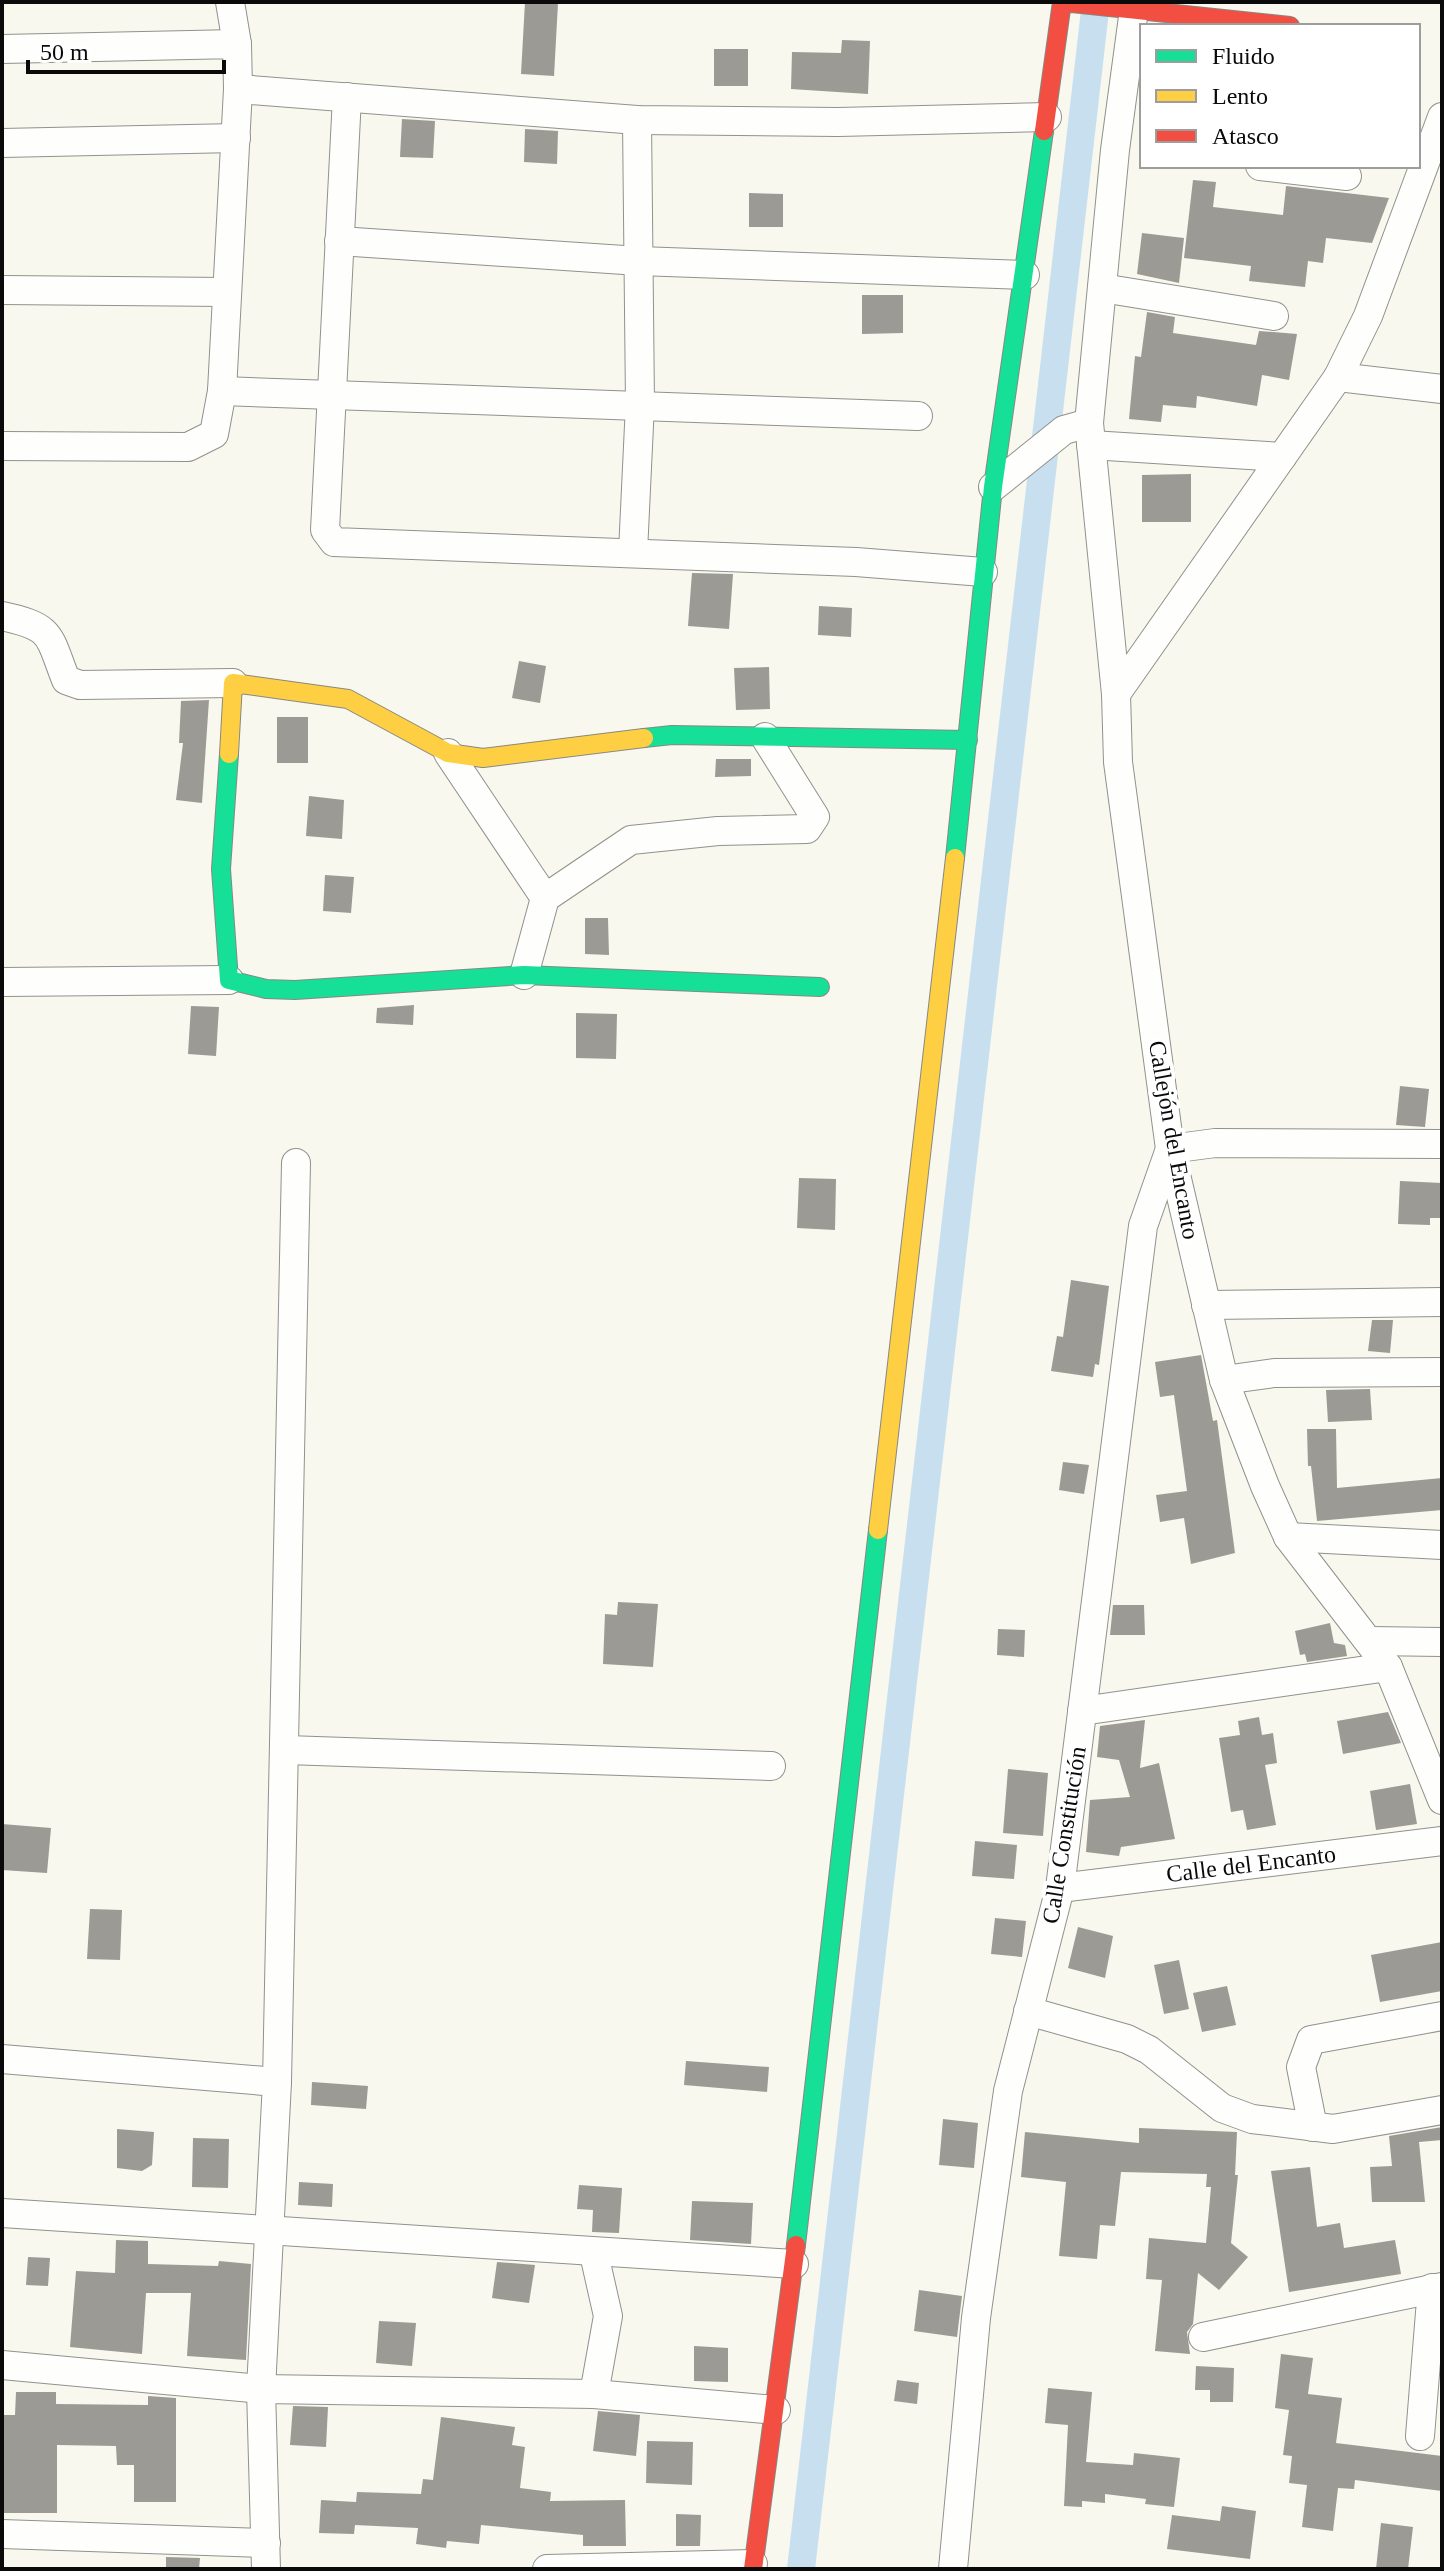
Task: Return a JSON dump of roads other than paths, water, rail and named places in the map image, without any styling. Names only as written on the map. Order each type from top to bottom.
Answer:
[{"type":"street","points":[[2,446],[188,447],[214,434],[222,391],[238,89],[237,44],[230,2]]},
{"type":"street","points":[[547,2569],[753,2566],[794,2264],[968,740],[983,572],[1002,478],[1025,275],[1062,2],[1128,6],[1274,24]]},
{"type":"street","name":"Callejón del Encanto","points":[[1128,6],[1129,151],[1102,288],[1081,433],[1116,694],[1118,762],[1170,1149],[1224,1380],[1288,1537],[1388,1667],[1442,1800]]},
{"type":"street","points":[[2,49],[237,44]]},
{"type":"street","points":[[238,89],[637,120],[838,122],[1047,117]]},
{"type":"street","points":[[347,97],[325,530],[334,542],[856,562],[983,572]]},
{"type":"street","points":[[1116,694],[1338,377],[1368,316],[1442,117]]},
{"type":"street","points":[[633,552],[640,404],[637,120]]},
{"type":"street","points":[[2,143],[236,138]]},
{"type":"street","points":[[1277,168],[1347,176]]},
{"type":"street","points":[[339,241],[639,261],[1025,275]]},
{"type":"street","points":[[1102,288],[1274,316]]},
{"type":"street","points":[[2,290],[227,292]]},
{"type":"street","points":[[1338,377],[1442,389]]},
{"type":"street","points":[[222,391],[918,416]]},
{"type":"street","points":[[1002,478],[1081,433],[1282,457]]},
{"type":"street","points":[[2,616],[35,623],[48,634],[66,680],[80,685],[233,683],[348,699],[372,709],[448,753],[483,758],[672,735],[968,740]]},
{"type":"street","points":[[229,980],[222,944],[224,813],[233,683]]},
{"type":"street","points":[[524,975],[545,898],[631,840],[718,831],[807,829],[815,817],[765,737]]},
{"type":"street","points":[[448,753],[545,898]]},
{"type":"street","points":[[2,982],[229,980],[266,989],[295,990],[524,975],[820,987]]},
{"type":"street","points":[[1170,1149],[1215,1143],[1442,1144]]},
{"type":"street","name":"Calle Constitución","points":[[953,2569],[976,2318],[1008,2091],[1060,1888],[1143,1226],[1170,1149]]},
{"type":"street","points":[[2,2534],[266,2556],[261,2389],[277,2082],[296,1163]]},
{"type":"street","points":[[1206,1305],[1442,1302]]},
{"type":"street","points":[[1224,1380],[1274,1373],[1442,1372]]},
{"type":"street","points":[[1288,1537],[1442,1545]]},
{"type":"street","points":[[1370,1641],[1442,1642]]},
{"type":"street","points":[[1082,1711],[1388,1667]]},
{"type":"street","points":[[286,1750],[771,1766]]},
{"type":"street","name":"Calle del Encanto","points":[[1060,1888],[1442,1841]]},
{"type":"street","points":[[1028,2011],[1127,2039],[1149,2050],[1222,2108],[1252,2119],[1333,2129],[1442,2110]]},
{"type":"street","points":[[1313,2127],[1301,2067],[1311,2040],[1442,2016]]},
{"type":"street","points":[[2,2059],[277,2082]]},
{"type":"street","points":[[2,2213],[268,2228],[594,2254],[794,2264]]},
{"type":"street","points":[[594,2254],[608,2316],[594,2394]]},
{"type":"street","points":[[1203,2337],[1437,2288],[1420,2436]]},
{"type":"street","points":[[2,2365],[261,2389],[594,2394],[776,2410]]},
{"type":"waterway","points":[[801,2569],[1096,2]]}]
